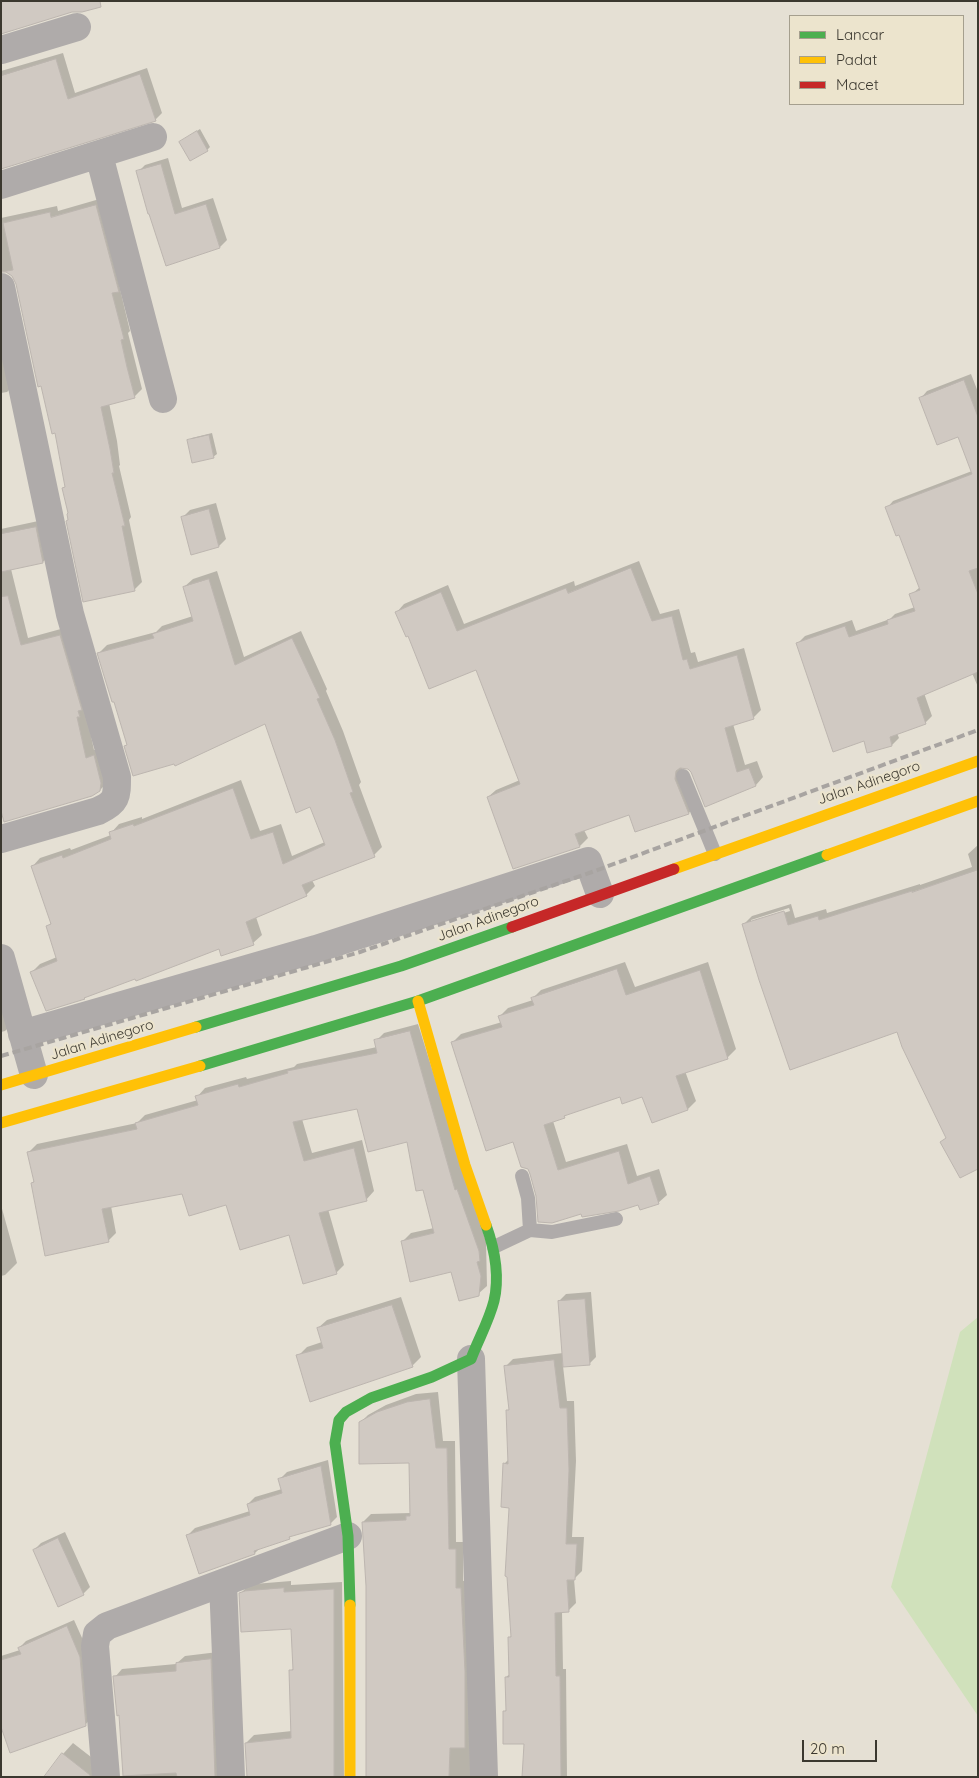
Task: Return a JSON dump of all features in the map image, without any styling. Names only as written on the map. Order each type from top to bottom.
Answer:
[{"type":"main road","name":"Jalan Adinegoro","points":[[1,1085],[511,933],[600,894],[978,761]]},
{"type":"main road","points":[[1,1123],[418,1001],[521,961],[978,801]]},
{"type":"main road","points":[[350,1777],[350,1586],[348,1536],[335,1443],[336,1429],[348,1410],[364,1401],[442,1373],[470,1359],[494,1301],[497,1267],[494,1247],[465,1165],[418,1001]]},
{"type":"street","points":[[1,50],[77,27]]},
{"type":"street","points":[[1,185],[153,138]]},
{"type":"street","points":[[99,154],[162,399]]},
{"type":"street","points":[[1,287],[70,614],[117,777],[116,798],[109,806],[98,811],[1,839]]},
{"type":"street","points":[[22,1034],[316,949],[588,861],[600,894]]},
{"type":"street","points":[[1,958],[34,1075]]},
{"type":"street","points":[[470,1359],[484,1777]]},
{"type":"street","points":[[106,1777],[95,1646],[97,1634],[107,1626],[348,1536]]},
{"type":"street","points":[[223,1583],[231,1777]]},
{"type":"lane","points":[[683,776],[715,854]]},
{"type":"lane","points":[[522,1176],[528,1198],[530,1230]]},
{"type":"lane","points":[[494,1247],[530,1230],[552,1232],[616,1218]]},
{"type":"green space","points":[[978,1317],[978,1716],[891,1587],[960,1332]]},
{"type":"building","points":[[1,1],[100,1],[101,7],[82,12],[72,12],[1,34]]},
{"type":"building","points":[[56,59],[68,99],[140,74],[156,121],[1,169],[1,76]]},
{"type":"building","points":[[197,131],[208,151],[190,161],[179,142]]},
{"type":"building","points":[[161,164],[175,214],[206,204],[220,248],[166,266],[148,214],[136,171]]},
{"type":"building","points":[[96,205],[119,292],[112,293],[124,339],[121,340],[135,398],[101,407],[114,473],[112,473],[125,526],[122,526],[135,591],[83,602],[66,521],[68,520],[68,513],[62,488],[65,487],[55,433],[52,434],[41,386],[38,387],[16,284],[12,276],[6,272],[1,272],[13,270],[3,223],[50,212],[51,217]]},
{"type":"building","points":[[964,380],[978,417],[978,568],[969,571],[978,594],[978,672],[917,698],[926,724],[890,737],[892,746],[867,753],[864,741],[833,752],[796,643],[845,626],[849,637],[888,624],[887,620],[915,611],[909,594],[920,590],[899,535],[896,536],[885,507],[972,474],[958,437],[937,445],[919,398]]},
{"type":"building","points":[[209,435],[214,458],[192,463],[187,440]]},
{"type":"building","points":[[209,509],[219,547],[191,555],[181,517]]},
{"type":"building","points":[[36,527],[43,563],[1,572],[1,534]]},
{"type":"building","points":[[631,568],[652,621],[672,616],[683,660],[687,659],[690,669],[737,655],[754,719],[725,728],[737,772],[749,768],[756,786],[705,807],[691,772],[688,769],[680,768],[676,771],[675,779],[689,814],[635,832],[629,815],[575,834],[580,847],[513,869],[487,797],[520,784],[476,670],[429,689],[408,636],[406,637],[395,612],[441,592],[457,631],[566,588],[568,593]]},
{"type":"building","points":[[209,579],[235,665],[292,638],[320,698],[317,699],[335,740],[353,792],[350,793],[375,857],[302,885],[307,896],[246,922],[254,945],[221,956],[219,949],[136,981],[135,979],[85,999],[46,1011],[30,972],[57,961],[46,926],[51,924],[31,866],[62,855],[63,858],[111,839],[109,832],[133,824],[134,826],[233,788],[251,839],[273,832],[283,864],[325,845],[310,807],[296,813],[265,724],[175,766],[174,764],[133,776],[124,746],[127,745],[97,653],[154,638],[152,634],[193,621],[183,587]]},
{"type":"building","points":[[8,596],[21,645],[60,635],[82,710],[78,711],[80,717],[77,717],[86,758],[94,755],[101,783],[100,791],[92,796],[4,822],[1,811],[1,597]]},
{"type":"building","points":[[978,870],[978,1169],[960,1178],[940,1142],[946,1138],[902,1047],[897,1032],[790,1070],[742,924],[784,911],[788,925],[818,916],[819,920]]},
{"type":"building","points":[[617,969],[626,995],[700,970],[728,1059],[676,1076],[688,1110],[652,1123],[642,1097],[622,1104],[620,1097],[564,1116],[565,1118],[544,1125],[558,1170],[619,1151],[628,1184],[650,1176],[659,1204],[640,1210],[638,1205],[619,1211],[582,1217],[581,1214],[552,1223],[538,1222],[536,1196],[530,1174],[528,1169],[521,1167],[513,1142],[486,1151],[451,1042],[502,1027],[498,1016],[534,1005],[531,998]]},
{"type":"building","points":[[410,1031],[455,1190],[457,1189],[479,1251],[480,1261],[477,1262],[481,1276],[479,1296],[459,1301],[451,1272],[410,1282],[401,1241],[434,1233],[423,1190],[416,1191],[407,1142],[368,1152],[357,1109],[293,1122],[304,1161],[354,1148],[367,1201],[319,1213],[337,1274],[303,1284],[289,1235],[240,1250],[226,1205],[189,1216],[182,1194],[102,1209],[109,1242],[45,1256],[31,1183],[34,1182],[27,1152],[137,1129],[135,1123],[198,1105],[195,1096],[238,1084],[239,1087],[288,1073],[287,1071],[377,1053],[374,1040]]},
{"type":"building","points":[[585,1299],[590,1365],[563,1367],[558,1301]]},
{"type":"building","points":[[392,1305],[413,1367],[310,1402],[296,1355],[323,1348],[317,1328]]},
{"type":"building","points":[[554,1360],[560,1408],[567,1408],[569,1470],[566,1544],[577,1544],[575,1580],[567,1580],[569,1612],[555,1613],[556,1676],[560,1676],[561,1777],[522,1777],[524,1744],[503,1744],[503,1711],[506,1711],[505,1677],[509,1677],[508,1637],[511,1637],[507,1577],[505,1576],[509,1508],[501,1507],[503,1463],[508,1464],[506,1410],[509,1410],[504,1366]]},
{"type":"building","points":[[430,1399],[436,1448],[447,1448],[449,1549],[456,1549],[456,1588],[461,1588],[465,1672],[465,1748],[450,1748],[449,1777],[366,1777],[366,1586],[362,1522],[406,1520],[406,1516],[410,1516],[409,1463],[359,1464],[359,1422],[377,1412],[407,1402]]},
{"type":"building","points":[[321,1466],[331,1525],[289,1537],[290,1539],[254,1551],[255,1554],[199,1574],[186,1535],[250,1515],[247,1504],[282,1493],[278,1479]]},
{"type":"building","points":[[58,1538],[84,1595],[58,1607],[33,1550]]},
{"type":"building","points":[[284,1588],[284,1592],[334,1589],[334,1777],[247,1777],[245,1743],[291,1738],[289,1670],[293,1670],[291,1629],[241,1632],[239,1593]]},
{"type":"building","points":[[67,1626],[80,1657],[86,1726],[10,1753],[1,1727],[1,1660],[21,1654],[18,1648]]},
{"type":"building","points":[[211,1659],[215,1777],[177,1777],[176,1773],[123,1776],[119,1715],[117,1716],[113,1676],[176,1671],[176,1663]]},
{"type":"building","points":[[62,1753],[90,1775],[90,1777],[44,1777]]},
{"type":"railway","points":[[1,1056],[360,952],[592,872],[978,730]]},
{"type":"traffic: fast","points":[[200,1066],[418,1001],[827,855]]},
{"type":"traffic: fast","points":[[196,1027],[401,966],[512,927]]},
{"type":"traffic: fast","points":[[350,1605],[348,1536],[335,1443],[339,1420],[346,1412],[371,1398],[432,1377],[471,1359],[489,1316],[496,1291],[496,1263],[486,1225]]},
{"type":"traffic: slow","points":[[674,869],[978,761]]},
{"type":"traffic: slow","points":[[827,855],[978,801]]},
{"type":"traffic: slow","points":[[418,1001],[465,1165],[486,1225]]},
{"type":"traffic: slow","points":[[1,1085],[196,1027]]},
{"type":"traffic: slow","points":[[1,1123],[200,1066]]},
{"type":"traffic: slow","points":[[350,1605],[350,1777]]},
{"type":"traffic: jam","points":[[512,927],[674,869]]}]
